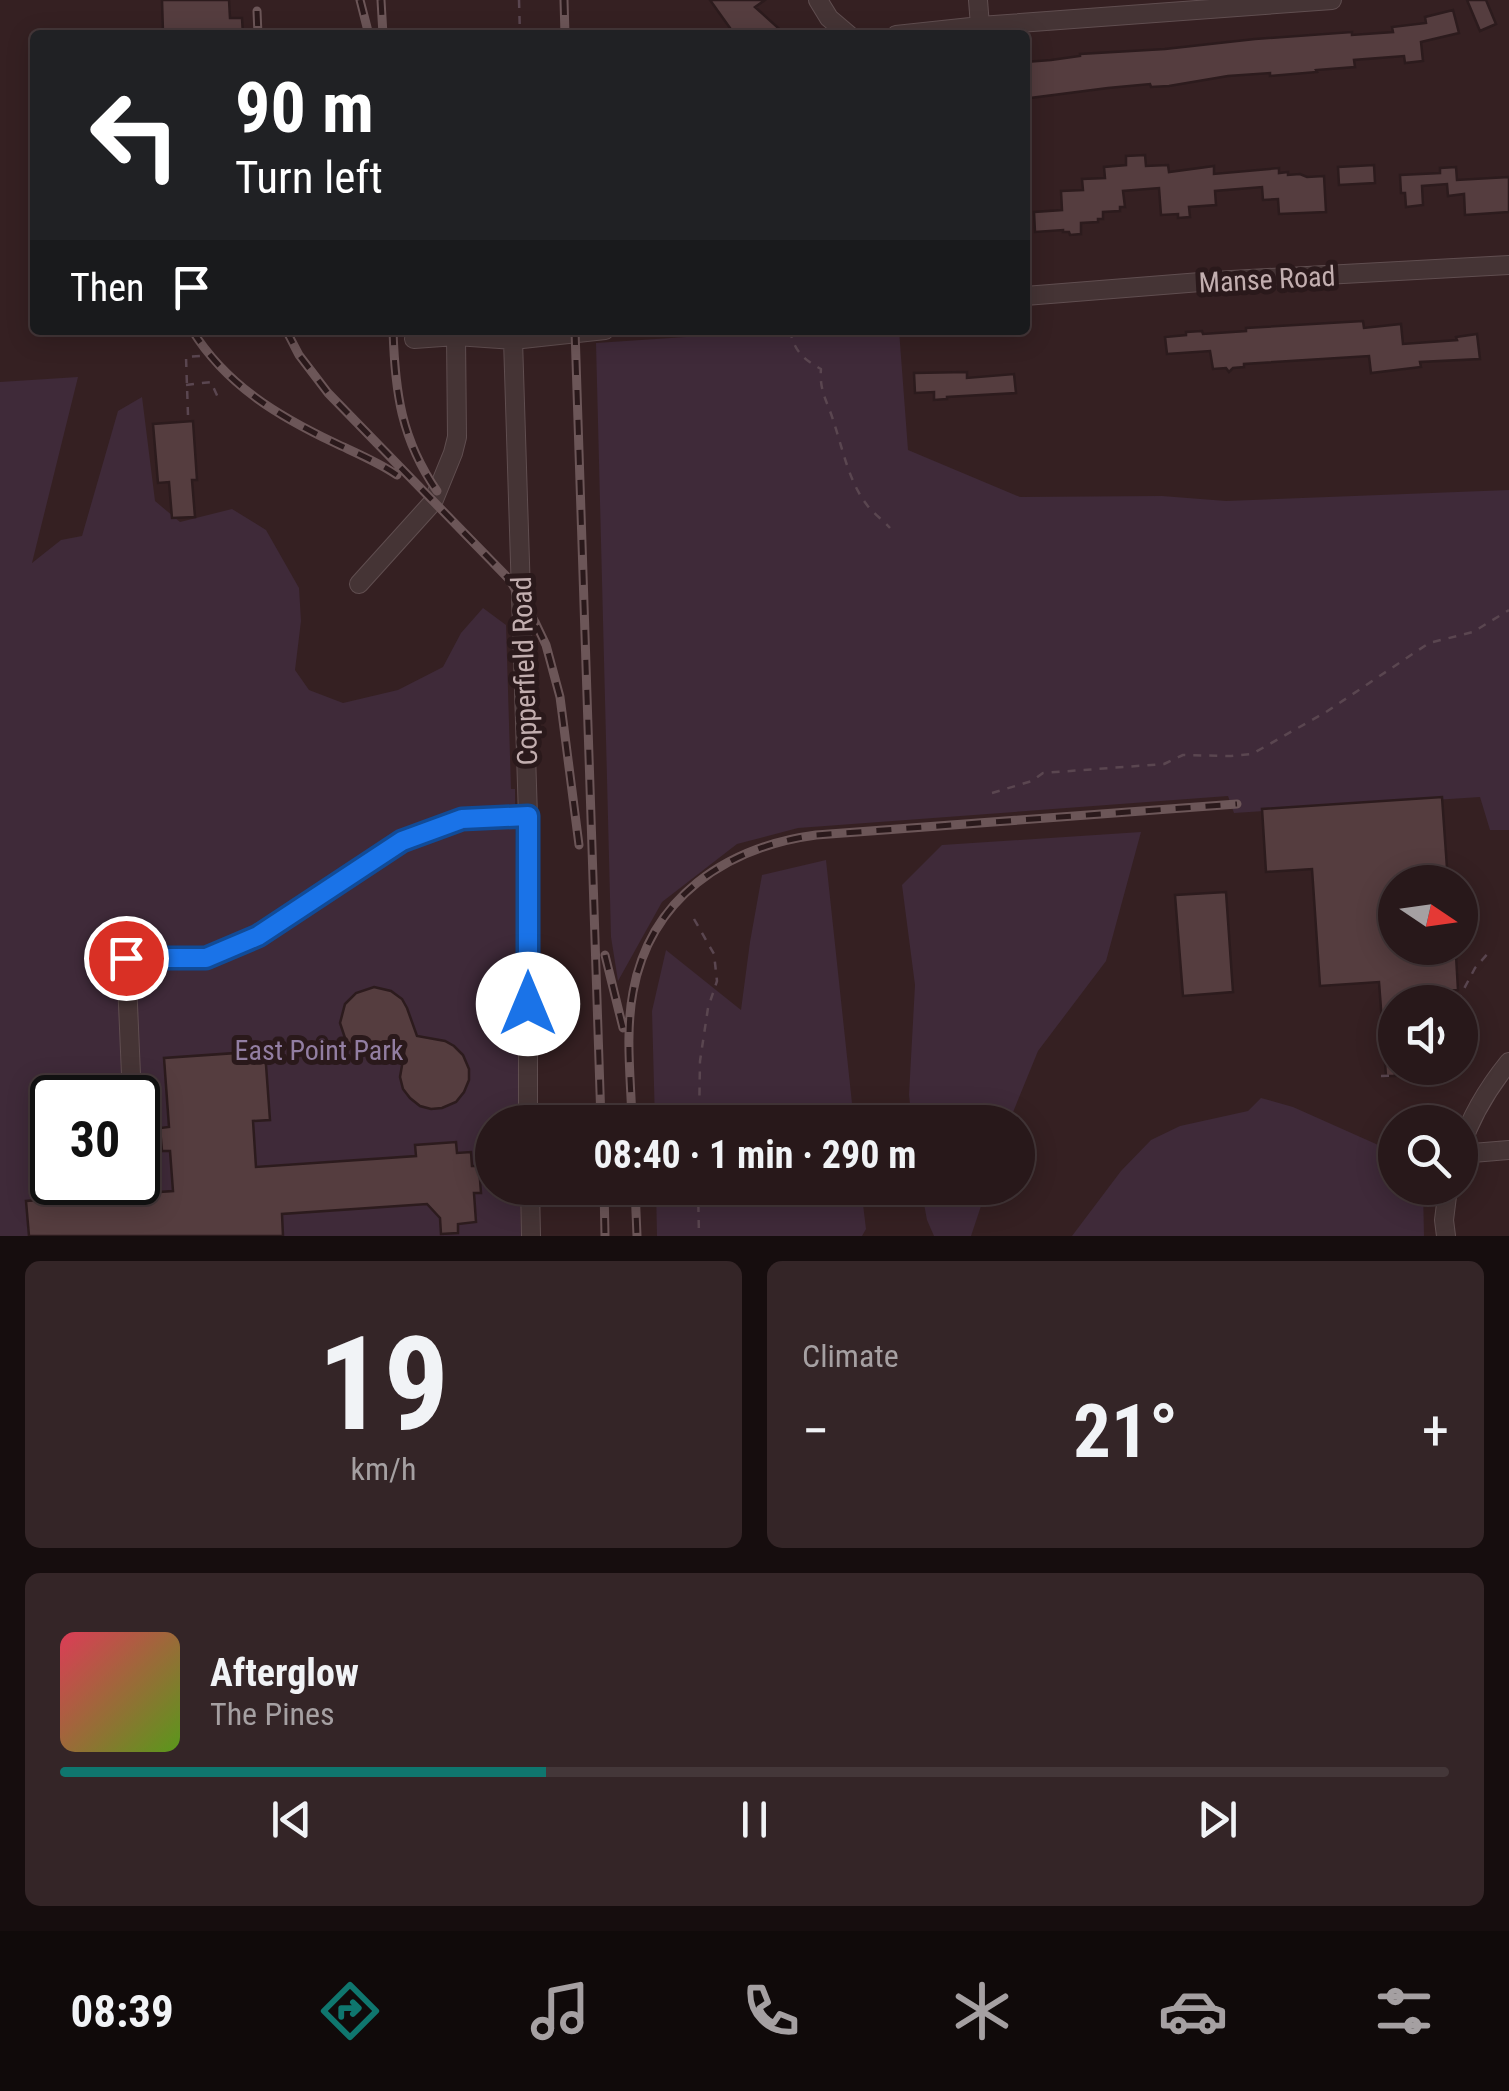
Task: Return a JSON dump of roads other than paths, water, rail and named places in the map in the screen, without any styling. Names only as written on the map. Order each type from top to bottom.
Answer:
[{"type":"street","points":[[818,0],[843,30]]},
{"type":"street","points":[[978,0],[980,26]]},
{"type":"street","points":[[943,30],[1332,0]]},
{"type":"street","name":"Manse Road","points":[[1030,296],[1509,265]]},
{"type":"street","points":[[414,339],[456,336],[513,340],[560,335]]},
{"type":"street","points":[[359,584],[433,502],[453,453],[457,436],[456,336]]},
{"type":"street","name":"Copperfield Road","points":[[513,340],[528,816],[528,1105]]},
{"type":"street","points":[[100,944],[126,958],[206,958],[258,936],[402,841],[462,819],[528,816]]},
{"type":"street","points":[[126,958],[131,1075]]},
{"type":"street","points":[[1478,1107],[1509,1062]]},
{"type":"street","points":[[1478,1151],[1509,1150]]},
{"type":"street","points":[[531,1205],[532,1236]]},
{"type":"street","points":[[1446,1205],[1446,1236]]},
{"type":"railway","points":[[360,0],[368,30]]},
{"type":"railway","points":[[381,0],[383,30]]},
{"type":"railway","points":[[564,0],[565,30]]},
{"type":"railway","points":[[257,11],[258,30]]},
{"type":"railway","points":[[196,335],[221,367],[255,397],[293,422],[397,475]]},
{"type":"railway","points":[[289,335],[328,393],[509,579],[535,622],[546,645],[560,697],[579,845]]},
{"type":"railway","points":[[393,335],[402,414],[415,453],[437,491]]},
{"type":"railway","points":[[575,335],[600,1105]]},
{"type":"railway","points":[[631,1105],[629,1025],[642,959],[675,904],[723,865],[752,851],[816,835],[1237,804]]},
{"type":"railway","points":[[605,955],[623,1028]]},
{"type":"railway","points":[[604,1205],[605,1236]]},
{"type":"railway","points":[[636,1205],[637,1236]]},
{"type":"park label","name":"East Point Park","points":[[319,1050]]}]
